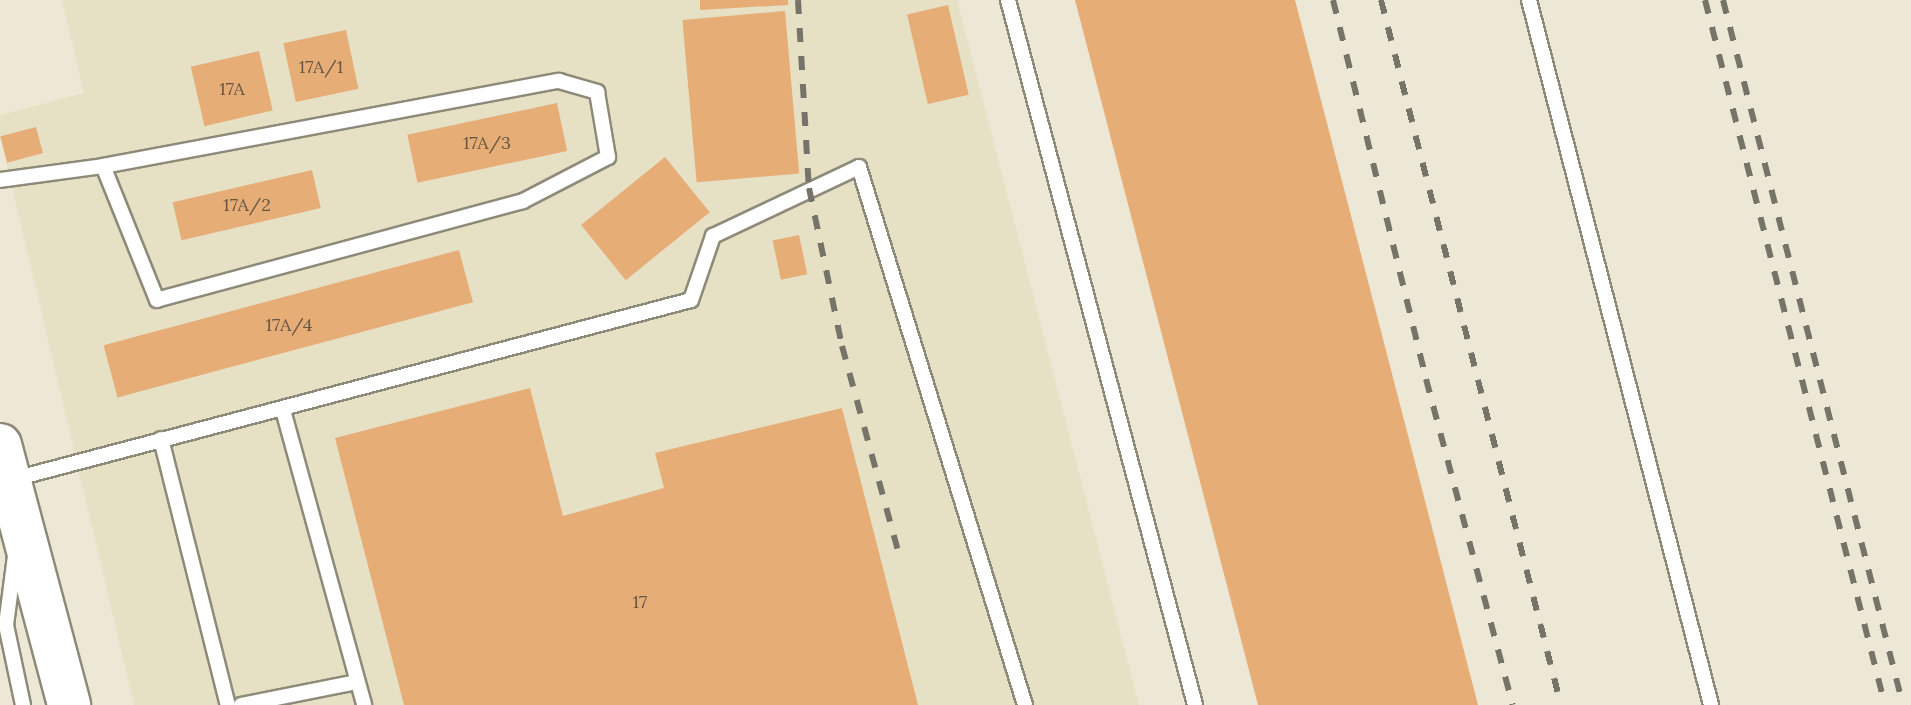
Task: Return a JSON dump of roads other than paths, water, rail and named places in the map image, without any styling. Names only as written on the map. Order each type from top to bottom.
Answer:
[{"type":"main road","points":[[7,492],[69,705]]},
{"type":"lane","points":[[1008,0],[1195,705]]},
{"type":"lane","points":[[1529,0],[1711,705]]},
{"type":"lane","points":[[0,180],[103,166],[559,81],[597,92],[608,157],[523,201],[157,300],[103,166]]},
{"type":"lane","points":[[23,705],[6,625],[7,492],[161,439],[283,410],[691,300],[713,236],[859,167],[1025,705]]},
{"type":"lane","points":[[283,410],[364,705]]},
{"type":"lane","points":[[161,439],[228,705]]},
{"type":"lane","points":[[241,705],[357,682]]},
{"type":"railway","points":[[798,0],[809,188],[842,346],[900,558]]},
{"type":"railway","points":[[1333,0],[1426,379],[1513,705]]},
{"type":"railway","points":[[1381,0],[1561,705]]},
{"type":"railway","points":[[1705,0],[1885,705]]},
{"type":"railway","points":[[1723,0],[1903,705]]}]
